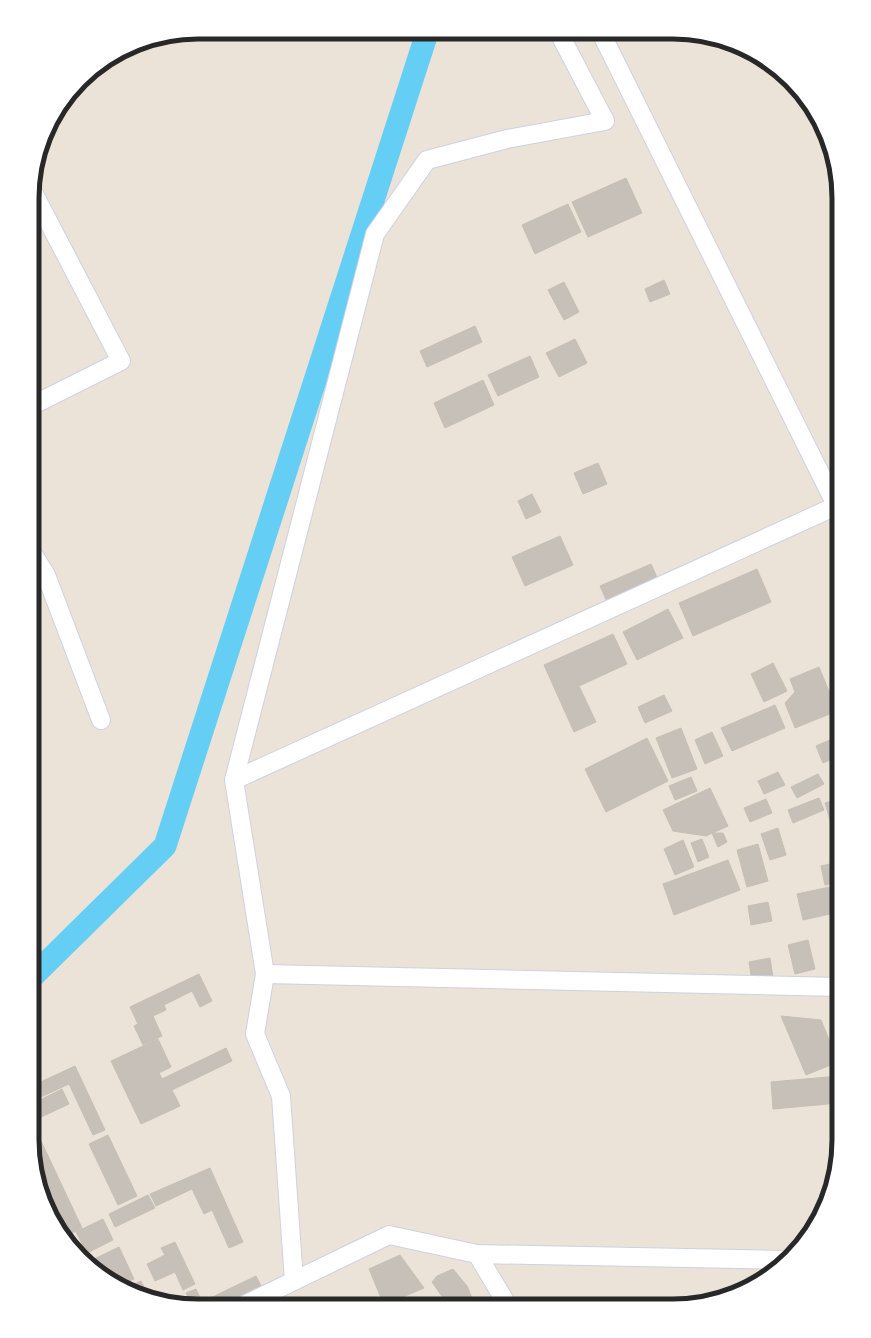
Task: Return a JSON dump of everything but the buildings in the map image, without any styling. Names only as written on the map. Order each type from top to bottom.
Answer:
[{"type":"street","points":[[294,1281],[281,1096],[255,1034],[265,974],[234,780],[375,234],[427,160],[507,139],[605,121],[562,39]]},
{"type":"street","points":[[604,39],[832,497]]},
{"type":"street","points":[[39,204],[121,361],[39,402]]},
{"type":"street","points":[[234,780],[832,512]]},
{"type":"street","points":[[39,564],[46,575],[101,720]]},
{"type":"street","points":[[265,974],[832,988]]},
{"type":"street","points":[[256,1299],[389,1235],[477,1254],[778,1260]]},
{"type":"street","points":[[477,1254],[504,1299]]},
{"type":"waterway","points":[[39,970],[165,846],[425,39]]}]
